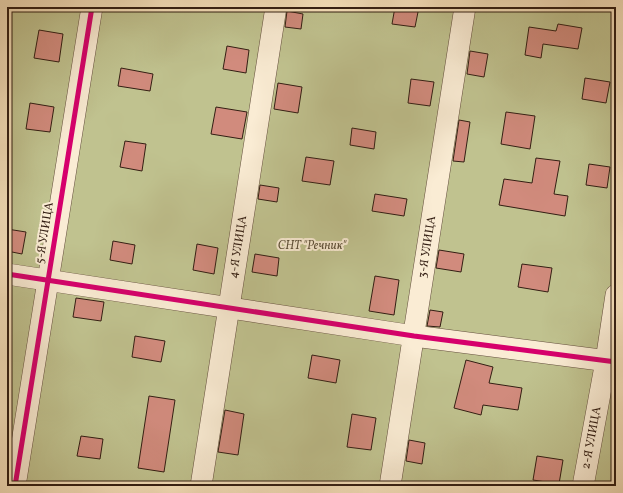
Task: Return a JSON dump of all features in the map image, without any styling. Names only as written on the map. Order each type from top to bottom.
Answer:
[{"type":"street","name":"5-Я УЛИЦА","points":[[15,486],[92,7]]},
{"type":"street","name":"4-Я УЛИЦА","points":[[201,486],[276,7]]},
{"type":"street","name":"3-Я УЛИЦА","points":[[390,486],[465,7]]},
{"type":"street","points":[[7,274],[228,309],[414,336],[611,361]]},
{"type":"street","name":"2-Я УЛИЦА","points":[[583,486],[611,361],[616,295]]},
{"type":"green space","name":"СНТ \"Речник\"","points":[[7,7],[616,7],[616,486],[7,486]]},
{"type":"building","points":[[395,7],[419,7],[415,27],[392,24]]},
{"type":"building","points":[[287,11],[303,14],[301,29],[285,27]]},
{"type":"building","points":[[558,24],[582,28],[578,49],[543,44],[541,58],[525,55],[529,27],[556,31]]},
{"type":"building","points":[[39,30],[63,34],[59,62],[34,58]]},
{"type":"building","points":[[227,46],[249,50],[246,73],[223,69]]},
{"type":"building","points":[[470,51],[488,54],[484,77],[467,74]]},
{"type":"building","points":[[121,68],[153,74],[150,91],[118,86]]},
{"type":"building","points":[[585,78],[610,82],[606,103],[582,99]]},
{"type":"building","points":[[411,79],[434,82],[430,106],[408,103]]},
{"type":"building","points":[[278,83],[302,87],[298,113],[274,109]]},
{"type":"building","points":[[30,103],[54,107],[50,132],[26,129]]},
{"type":"building","points":[[216,107],[247,112],[242,139],[211,134]]},
{"type":"building","points":[[506,112],[535,116],[530,149],[501,144]]},
{"type":"building","points":[[459,120],[470,122],[464,162],[453,161]]},
{"type":"building","points":[[352,128],[376,132],[374,149],[350,145]]},
{"type":"building","points":[[125,141],[146,144],[142,171],[120,167]]},
{"type":"building","points":[[306,157],[334,161],[330,185],[302,181]]},
{"type":"building","points":[[536,158],[560,161],[554,194],[568,196],[565,216],[499,205],[504,179],[532,183]]},
{"type":"building","points":[[589,164],[610,167],[607,188],[586,185]]},
{"type":"building","points":[[260,185],[279,188],[277,202],[258,199]]},
{"type":"building","points":[[375,194],[407,199],[404,216],[372,211]]},
{"type":"building","points":[[7,229],[26,232],[22,254],[7,251]]},
{"type":"building","points":[[113,241],[135,245],[132,264],[110,260]]},
{"type":"building","points":[[197,244],[218,248],[214,274],[193,270]]},
{"type":"building","points":[[439,250],[464,254],[461,272],[436,268]]},
{"type":"building","points":[[255,254],[279,258],[277,276],[252,272]]},
{"type":"building","points":[[522,264],[552,268],[548,292],[518,287]]},
{"type":"building","points":[[375,276],[399,280],[394,315],[369,311]]},
{"type":"building","points":[[76,298],[104,302],[101,321],[73,317]]},
{"type":"building","points":[[430,310],[443,312],[440,327],[427,326]]},
{"type":"building","points":[[135,336],[165,341],[161,362],[132,357]]},
{"type":"building","points":[[312,355],[340,360],[336,383],[308,378]]},
{"type":"building","points":[[466,360],[493,367],[489,383],[522,388],[518,410],[483,405],[481,415],[454,408]]},
{"type":"building","points":[[149,396],[175,400],[164,472],[138,468]]},
{"type":"building","points":[[225,410],[244,414],[238,455],[218,452]]},
{"type":"building","points":[[352,414],[376,418],[371,450],[347,447]]},
{"type":"building","points":[[81,436],[103,439],[100,459],[77,456]]},
{"type":"building","points":[[409,440],[425,443],[422,464],[406,461]]},
{"type":"building","points":[[537,456],[563,460],[559,484],[533,480]]},
{"type":"cycle path","points":[[15,486],[92,7]]},
{"type":"cycle path","points":[[7,274],[414,336],[616,362]]}]
